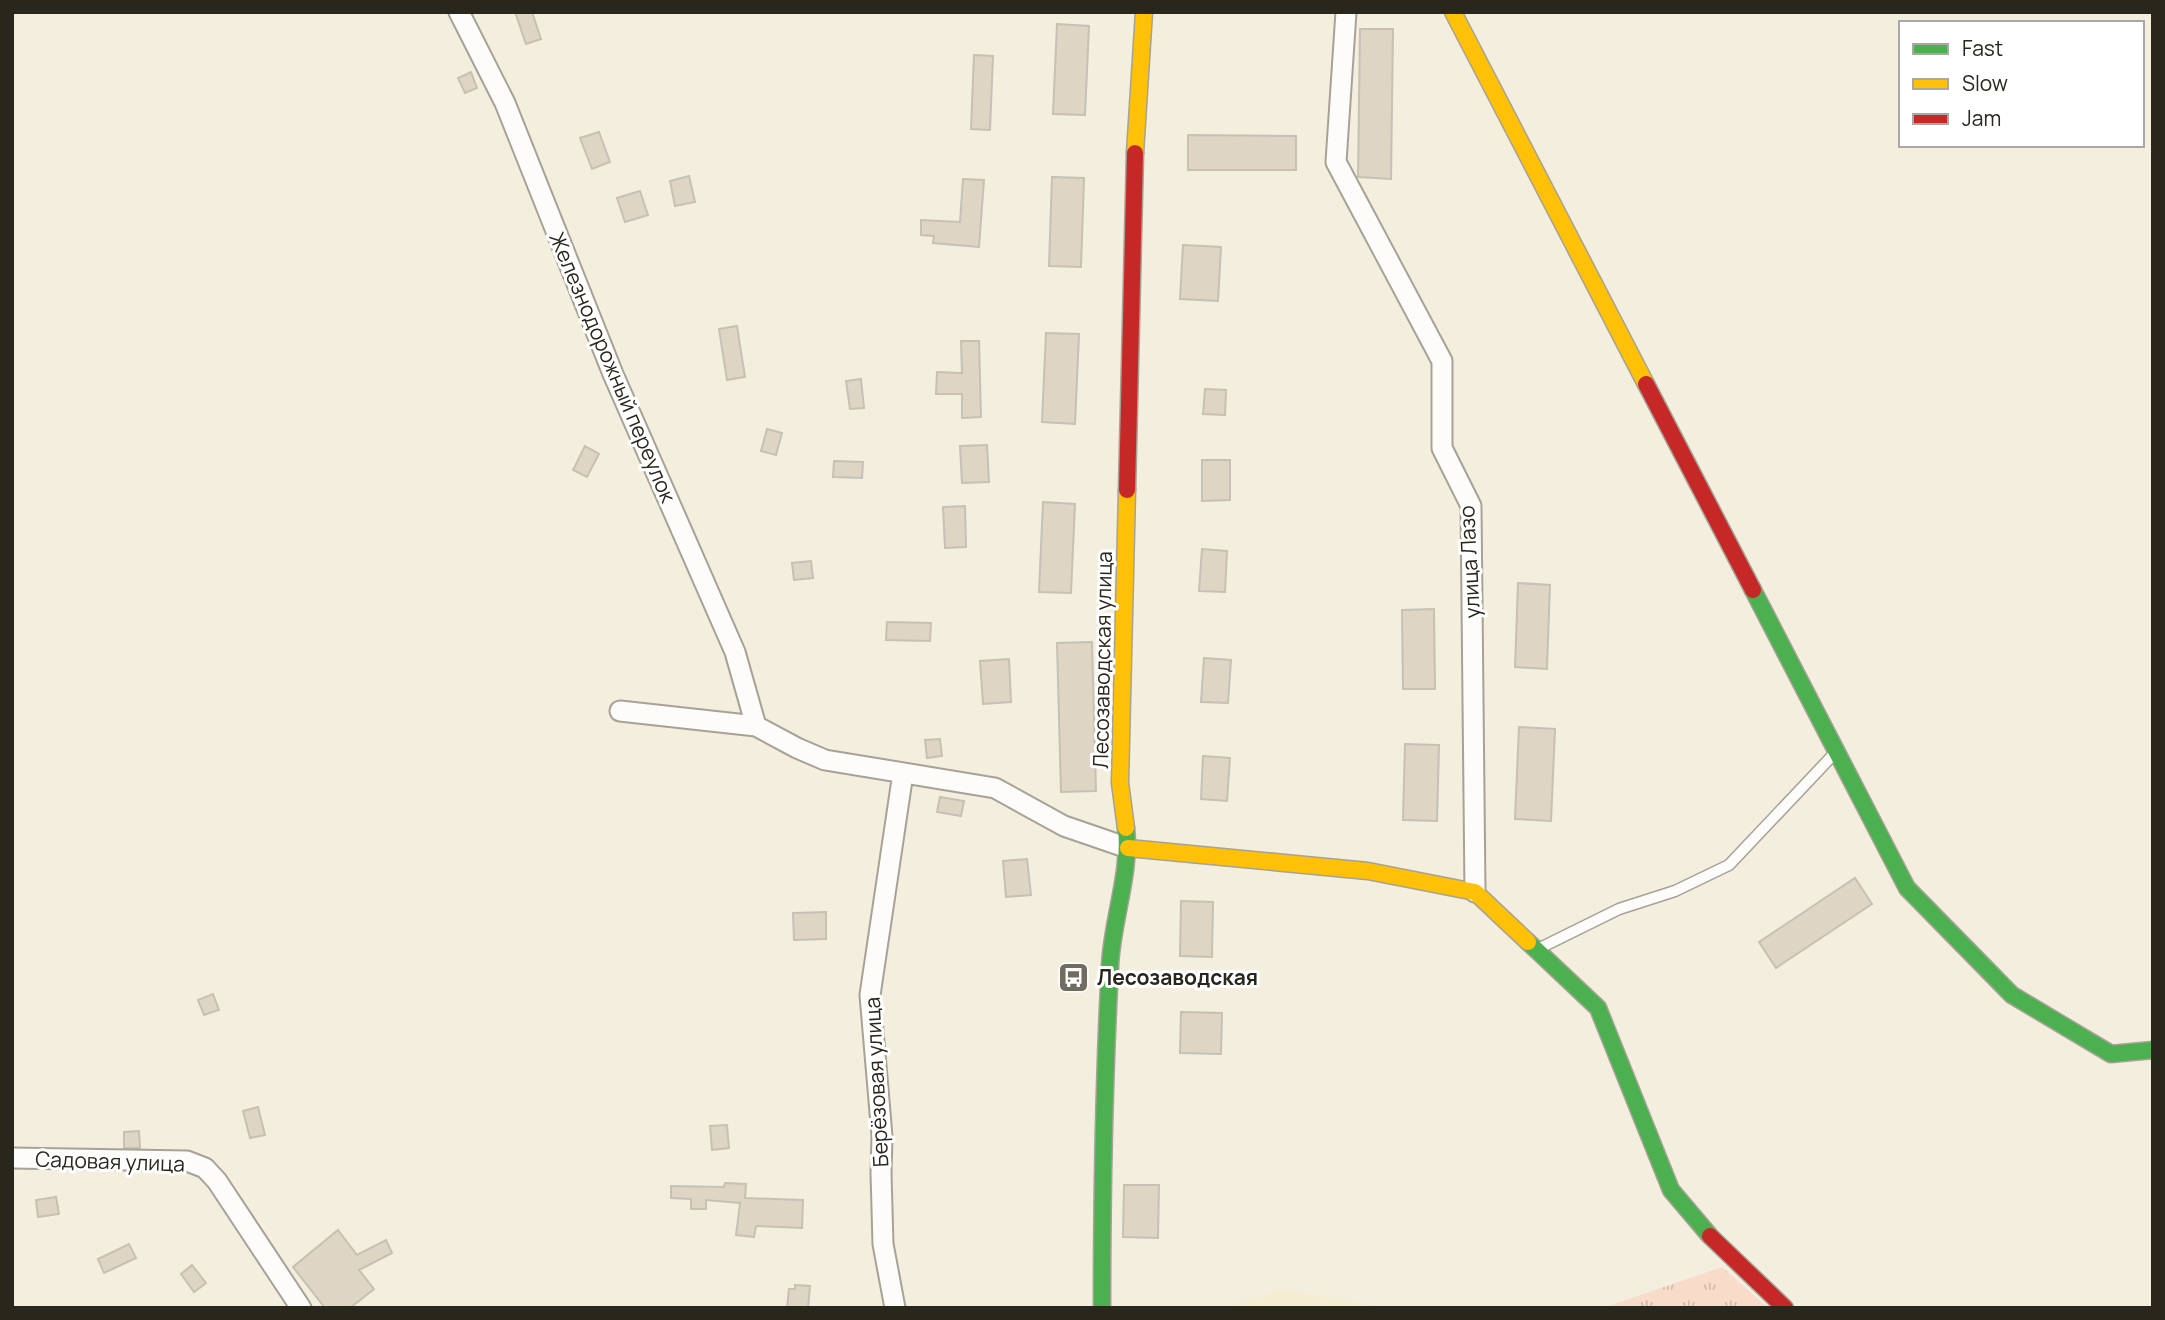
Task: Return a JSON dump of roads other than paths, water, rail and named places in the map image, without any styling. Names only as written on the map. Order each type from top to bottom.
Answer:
[{"type":"street","name":"Железнодорожный переулок","points":[[460,12],[505,103],[612,374],[735,652],[756,726]]},
{"type":"street","name":"Лесозаводская улица","points":[[1102,1308],[1102,1129],[1110,961],[1128,848],[1120,783],[1135,152],[1144,12]]},
{"type":"street","name":"улица Лазо","points":[[1346,12],[1336,162],[1441,361],[1442,448],[1471,506],[1475,892]]},
{"type":"street","points":[[1453,12],[1907,888],[2011,995],[2111,1054],[2153,1050]]},
{"type":"street","points":[[621,711],[756,726],[825,760],[995,788],[1064,826],[1128,848],[1368,871],[1475,892],[1598,1008],[1671,1190],[1703,1230],[1785,1308]]},
{"type":"street","name":"Берёзовая улица","points":[[895,1308],[883,1244],[882,1136],[870,995],[903,772]]},
{"type":"street","name":"Садовая улица","points":[[12,1158],[187,1161],[205,1168],[229,1198],[301,1308]]},
{"type":"lane","points":[[1536,949],[1619,909],[1675,891],[1729,865],[1836,751]]},
{"type":"place","name":"Лесозаводская","points":[[1074,977]]}]
